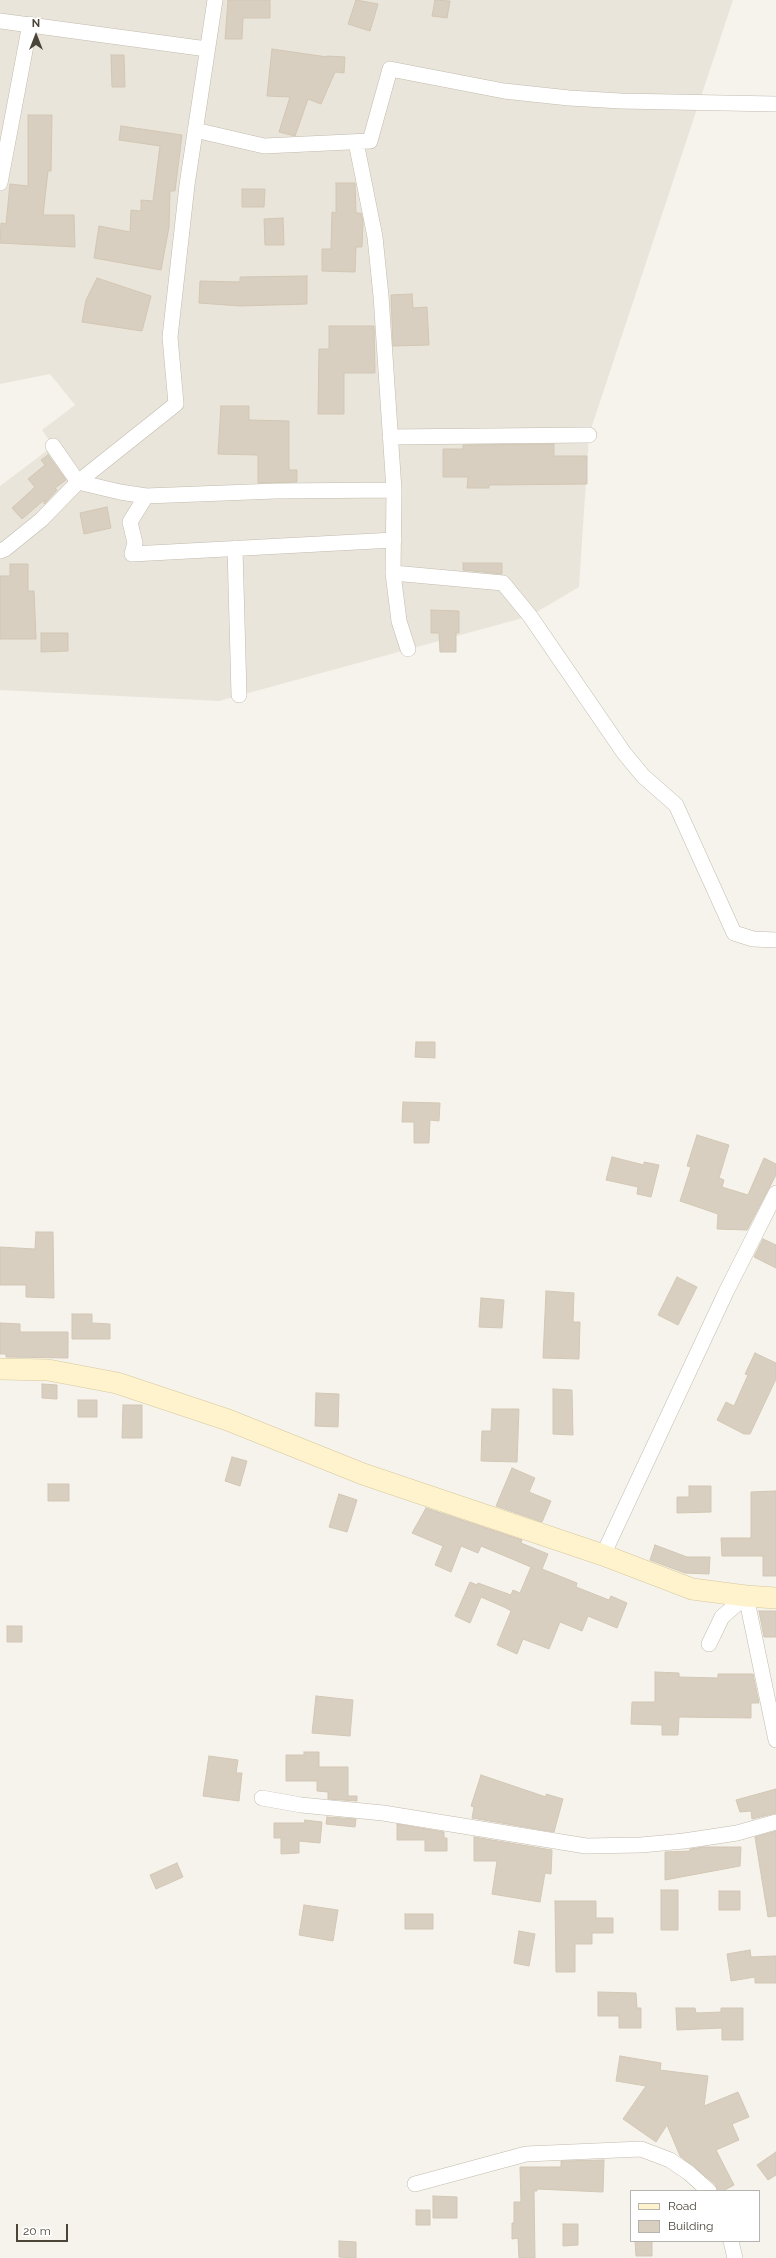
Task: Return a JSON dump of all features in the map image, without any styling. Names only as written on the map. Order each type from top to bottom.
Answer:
[{"type":"street","points":[[0,551],[5,549],[42,520],[78,482],[176,404],[170,337],[195,130],[215,0]]},
{"type":"street","points":[[0,21],[207,50]]},
{"type":"street","points":[[0,183],[30,24]]},
{"type":"street","points":[[195,130],[264,146],[370,141],[390,69],[504,91],[569,98],[622,101],[776,104]]},
{"type":"street","points":[[356,142],[375,237],[382,296],[394,490],[393,573],[399,621],[408,649]]},
{"type":"street","points":[[390,438],[589,435]]},
{"type":"street","points":[[53,446],[78,482],[120,492],[146,496],[276,491],[394,490]]},
{"type":"street","points":[[146,496],[130,522],[135,542],[132,554],[394,540]]},
{"type":"street","points":[[235,548],[239,695]]},
{"type":"street","points":[[393,573],[504,582],[530,616],[624,754],[643,776],[676,805],[734,933],[753,939],[776,940]]},
{"type":"street","points":[[604,1555],[726,1292],[772,1214],[776,1193]]},
{"type":"street","points":[[0,1369],[48,1370],[117,1383],[228,1420],[363,1474],[604,1555],[692,1589],[746,1596],[776,1598]]},
{"type":"street","points":[[709,1644],[722,1617],[746,1596]]},
{"type":"street","points":[[746,1596],[776,1740]]},
{"type":"street","points":[[262,1798],[301,1805],[383,1813],[586,1846],[641,1845],[684,1841],[737,1833],[776,1822]]},
{"type":"street","points":[[415,2184],[526,2154],[640,2149],[670,2160],[689,2173],[708,2190]]},
{"type":"street","points":[[731,2242],[735,2258]]},
{"type":"shaded area","points":[[0,0],[733,0],[589,435],[579,587],[530,616],[219,701],[0,690],[0,486],[53,446],[42,430],[75,405],[50,374],[0,384]]},
{"type":"building","points":[[228,0],[270,0],[270,18],[243,18],[242,39],[225,39]]},
{"type":"building","points":[[356,0],[378,4],[370,31],[348,24]]},
{"type":"building","points":[[435,0],[450,1],[447,18],[432,16]]},
{"type":"building","points":[[272,49],[327,57],[345,57],[344,73],[335,72],[321,104],[308,99],[295,136],[279,132],[290,97],[267,96]]},
{"type":"building","points":[[111,55],[124,55],[125,87],[112,87]]},
{"type":"building","points":[[28,115],[52,115],[51,171],[48,171],[43,215],[74,215],[75,247],[0,243],[1,223],[6,224],[10,184],[28,186]]},
{"type":"building","points":[[121,126],[182,135],[175,191],[170,191],[169,227],[161,270],[94,258],[99,226],[130,232],[131,210],[141,211],[141,200],[153,201],[160,146],[119,140]]},
{"type":"building","points":[[336,183],[355,183],[356,213],[361,213],[363,221],[362,247],[356,247],[355,272],[322,271],[322,249],[331,249],[332,212],[336,213]]},
{"type":"building","points":[[242,189],[265,189],[264,207],[242,207]]},
{"type":"building","points":[[283,218],[284,245],[265,245],[264,219]]},
{"type":"building","points":[[307,276],[307,304],[240,306],[199,303],[200,281],[240,282],[240,277]]},
{"type":"building","points":[[97,278],[151,296],[142,331],[82,322],[86,300]]},
{"type":"building","points":[[412,294],[413,308],[427,307],[429,345],[393,346],[391,295]]},
{"type":"building","points":[[329,326],[374,326],[375,373],[344,373],[344,414],[318,414],[319,349],[329,349]]},
{"type":"building","points":[[221,406],[249,406],[249,420],[289,421],[289,470],[297,470],[297,482],[258,483],[258,455],[218,454]]},
{"type":"building","points":[[554,444],[554,456],[587,456],[587,484],[489,485],[489,488],[467,488],[468,477],[443,477],[443,449],[463,449],[463,445]]},
{"type":"building","points":[[48,455],[66,480],[55,488],[57,490],[44,504],[44,500],[22,519],[12,508],[35,487],[28,479],[45,465],[41,460]]},
{"type":"building","points":[[107,507],[111,528],[84,534],[80,513]]},
{"type":"building","points":[[463,563],[502,563],[502,574],[463,570]]},
{"type":"building","points":[[10,564],[28,564],[28,591],[34,591],[36,639],[0,639],[0,576],[10,576]]},
{"type":"building","points":[[431,610],[459,611],[459,633],[456,633],[456,652],[440,652],[439,633],[431,633]]},
{"type":"building","points":[[41,633],[68,633],[68,651],[41,652]]},
{"type":"building","points":[[416,1042],[435,1042],[435,1058],[415,1057]]},
{"type":"building","points":[[403,1102],[440,1103],[439,1121],[430,1120],[429,1143],[414,1143],[414,1122],[402,1122]]},
{"type":"building","points":[[697,1135],[729,1145],[719,1178],[724,1180],[722,1187],[748,1195],[764,1158],[776,1164],[776,1175],[747,1230],[717,1229],[718,1214],[680,1201],[691,1167],[687,1166]]},
{"type":"building","points":[[612,1157],[644,1165],[644,1162],[659,1165],[651,1197],[637,1194],[638,1187],[606,1180]]},
{"type":"building","points":[[36,1232],[53,1232],[54,1298],[26,1297],[26,1285],[0,1285],[0,1247],[35,1249]]},
{"type":"building","points":[[763,1239],[776,1245],[776,1268],[754,1257]]},
{"type":"building","points":[[677,1277],[697,1287],[678,1325],[658,1315]]},
{"type":"building","points":[[546,1291],[574,1293],[573,1322],[580,1322],[579,1359],[543,1358]]},
{"type":"building","points":[[481,1298],[504,1300],[502,1328],[479,1327]]},
{"type":"building","points":[[72,1314],[92,1314],[92,1323],[110,1324],[110,1339],[72,1339]]},
{"type":"building","points":[[0,1323],[20,1324],[20,1332],[68,1332],[68,1358],[6,1357],[6,1354],[0,1354]]},
{"type":"building","points":[[755,1353],[776,1363],[776,1379],[750,1434],[744,1434],[717,1420],[726,1402],[734,1406],[748,1375],[745,1374]]},
{"type":"building","points":[[42,1384],[57,1385],[57,1399],[42,1398]]},
{"type":"building","points":[[553,1389],[572,1390],[573,1435],[553,1434]]},
{"type":"building","points":[[316,1393],[339,1394],[338,1427],[315,1426]]},
{"type":"building","points":[[78,1400],[97,1400],[97,1417],[78,1417]]},
{"type":"building","points":[[123,1405],[142,1405],[142,1438],[122,1438]]},
{"type":"building","points":[[492,1409],[519,1409],[517,1462],[481,1461],[482,1431],[491,1431]]},
{"type":"building","points":[[232,1457],[247,1461],[240,1486],[225,1481]]},
{"type":"building","points":[[512,1468],[535,1478],[529,1492],[551,1501],[542,1522],[496,1506]]},
{"type":"building","points":[[48,1484],[69,1484],[69,1501],[48,1501]]},
{"type":"building","points":[[689,1486],[711,1486],[711,1512],[677,1513],[677,1497],[689,1497]]},
{"type":"building","points":[[776,1491],[776,1576],[763,1576],[763,1556],[722,1556],[721,1538],[751,1538],[751,1492]]},
{"type":"building","points":[[339,1494],[357,1500],[347,1532],[329,1527]]},
{"type":"building","points":[[426,1508],[522,1540],[521,1543],[548,1554],[542,1569],[577,1583],[576,1587],[609,1600],[611,1596],[627,1603],[617,1628],[588,1616],[582,1631],[560,1622],[549,1649],[523,1639],[517,1654],[497,1645],[511,1611],[481,1597],[470,1623],[455,1616],[470,1582],[477,1585],[478,1583],[511,1595],[513,1590],[520,1593],[531,1567],[481,1546],[478,1553],[461,1546],[451,1572],[435,1565],[443,1546],[412,1533]]},
{"type":"building","points":[[655,1545],[687,1557],[710,1557],[709,1574],[685,1573],[650,1560]]},
{"type":"building","points":[[759,1611],[776,1611],[776,1637],[764,1637]]},
{"type":"building","points":[[7,1626],[22,1626],[22,1642],[7,1642]]},
{"type":"building","points":[[655,1672],[679,1673],[679,1677],[718,1678],[718,1674],[753,1674],[759,1703],[751,1703],[751,1718],[679,1717],[678,1735],[662,1735],[662,1725],[631,1724],[632,1702],[655,1702]]},
{"type":"building","points":[[316,1696],[353,1700],[350,1736],[312,1733]]},
{"type":"building","points":[[304,1752],[319,1752],[319,1767],[348,1767],[348,1796],[357,1796],[357,1801],[328,1799],[328,1792],[317,1791],[317,1781],[286,1781],[286,1755],[304,1755]]},
{"type":"building","points":[[209,1756],[238,1760],[236,1773],[242,1773],[239,1801],[203,1796]]},
{"type":"building","points":[[481,1775],[546,1797],[546,1794],[563,1799],[554,1832],[472,1818],[474,1807],[471,1806]]},
{"type":"building","points":[[776,1789],[776,1813],[752,1819],[751,1811],[740,1812],[736,1800]]},
{"type":"building","points":[[327,1817],[356,1819],[355,1827],[326,1824]]},
{"type":"building","points":[[305,1820],[322,1822],[320,1843],[299,1841],[299,1853],[281,1854],[281,1838],[274,1838],[274,1823],[304,1823]]},
{"type":"building","points":[[397,1824],[444,1832],[444,1838],[447,1838],[447,1851],[425,1851],[425,1840],[397,1840]]},
{"type":"building","points":[[776,1831],[776,1916],[768,1917],[755,1837]]},
{"type":"building","points":[[474,1837],[552,1850],[551,1874],[545,1873],[540,1902],[492,1894],[497,1861],[474,1861]]},
{"type":"building","points":[[704,1847],[741,1847],[740,1866],[665,1880],[665,1852],[690,1851],[690,1849]]},
{"type":"building","points":[[177,1863],[183,1877],[156,1889],[150,1875]]},
{"type":"building","points":[[661,1890],[678,1890],[678,1930],[661,1930]]},
{"type":"building","points":[[719,1891],[740,1891],[740,1910],[719,1910]]},
{"type":"building","points":[[555,1901],[596,1901],[596,1918],[613,1918],[613,1933],[592,1933],[592,1944],[575,1944],[575,1972],[556,1972]]},
{"type":"building","points":[[304,1905],[338,1910],[333,1941],[299,1935]]},
{"type":"building","points":[[405,1914],[433,1914],[433,1929],[405,1929]]},
{"type":"building","points":[[519,1931],[535,1934],[529,1966],[514,1963]]},
{"type":"building","points":[[750,1950],[751,1957],[776,1956],[776,1983],[755,1983],[755,1977],[731,1981],[727,1954]]},
{"type":"building","points":[[598,1992],[636,1993],[637,2008],[641,2008],[641,2028],[619,2028],[619,2016],[598,2016]]},
{"type":"building","points":[[676,2008],[695,2008],[696,2013],[721,2012],[721,2008],[743,2008],[743,2040],[722,2040],[722,2028],[677,2030]]},
{"type":"building","points":[[620,2056],[661,2063],[660,2070],[708,2076],[704,2106],[738,2092],[749,2117],[732,2124],[739,2140],[716,2150],[734,2185],[725,2190],[718,2190],[715,2184],[680,2156],[667,2125],[656,2142],[623,2119],[646,2086],[616,2081]]},
{"type":"building","points":[[776,2152],[776,2175],[768,2180],[757,2165]]},
{"type":"building","points":[[604,2160],[603,2192],[537,2189],[537,2191],[534,2191],[535,2258],[519,2258],[518,2238],[512,2239],[512,2223],[514,2223],[514,2202],[521,2202],[520,2167],[561,2167],[561,2161]]},
{"type":"building","points":[[433,2196],[457,2197],[457,2218],[433,2218]]},
{"type":"building","points":[[416,2210],[430,2210],[430,2225],[416,2225]]},
{"type":"building","points":[[563,2224],[578,2224],[578,2245],[563,2246]]},
{"type":"building","points":[[339,2241],[356,2242],[356,2258],[339,2257]]},
{"type":"building","points":[[635,2242],[652,2242],[652,2256],[636,2256]]}]
